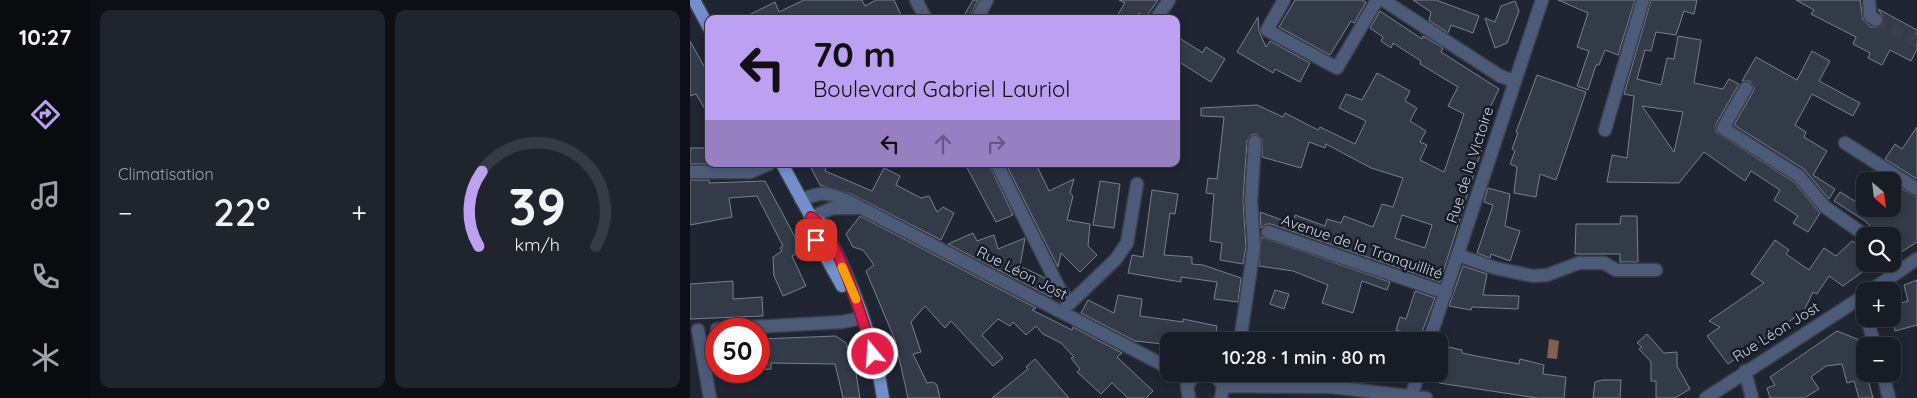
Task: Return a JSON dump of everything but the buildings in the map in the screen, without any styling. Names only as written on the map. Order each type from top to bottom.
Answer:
[{"type":"main road","points":[[694,0],[705,21]]},
{"type":"main road","points":[[784,167],[811,217],[821,223],[851,287],[873,354],[882,398]]},
{"type":"street","points":[[916,0],[924,15]]},
{"type":"street","points":[[979,15],[987,0]]},
{"type":"street","points":[[1159,15],[1169,0]]},
{"type":"street","points":[[1284,0],[1267,30],[1336,68],[1377,0]]},
{"type":"street","points":[[1383,0],[1500,76],[1514,81]]},
{"type":"street","name":"Rue de la Victoire","points":[[1433,332],[1542,0]]},
{"type":"street","points":[[1605,130],[1643,0]]},
{"type":"street","points":[[1869,0],[1870,16],[1876,20]]},
{"type":"street","points":[[1746,88],[1723,128],[1799,176],[1825,206],[1856,229]]},
{"type":"street","points":[[1241,332],[1254,247],[1251,201],[1255,142]]},
{"type":"street","points":[[1845,143],[1917,189]]},
{"type":"street","points":[[690,172],[750,172],[762,167]]},
{"type":"street","points":[[998,167],[1066,307],[1116,259],[1127,243],[1137,184]]},
{"type":"street","name":"Rue Léon Jost","points":[[802,200],[817,193],[827,192],[1066,307],[1160,363]]},
{"type":"street","name":"Rue Léon Jost","points":[[811,217],[833,208],[860,208]]},
{"type":"street","name":"Avenue de la Tranquillité","points":[[1268,232],[1446,293]]},
{"type":"street","points":[[1458,255],[1495,268],[1534,276],[1547,275],[1579,263],[1604,263],[1616,270],[1656,270]]},
{"type":"street","points":[[1901,265],[1917,259]]},
{"type":"street","points":[[1879,282],[1890,272]]},
{"type":"street","name":"Rue Léon Jost","points":[[1706,398],[1745,371],[1856,301]]},
{"type":"street","points":[[770,326],[842,322],[862,318]]},
{"type":"street","points":[[694,330],[710,398]]},
{"type":"street","points":[[1745,371],[1752,398]]},
{"type":"street","points":[[1187,382],[1186,389],[1189,398]]},
{"type":"street","points":[[1411,396],[1416,382]]},
{"type":"street","points":[[1885,382],[1889,398]]},
{"type":"street","points":[[1228,386],[1426,398]]},
{"type":"shaded area","points":[[1549,339],[1559,341],[1557,359],[1547,358]]},
{"type":"tunnel","points":[[1876,20],[1917,42]]},
{"type":"slow traffic","points":[[842,267],[856,299]]},
{"type":"route","points":[[816,240],[809,224],[811,217],[821,223],[851,287],[873,354]]}]
